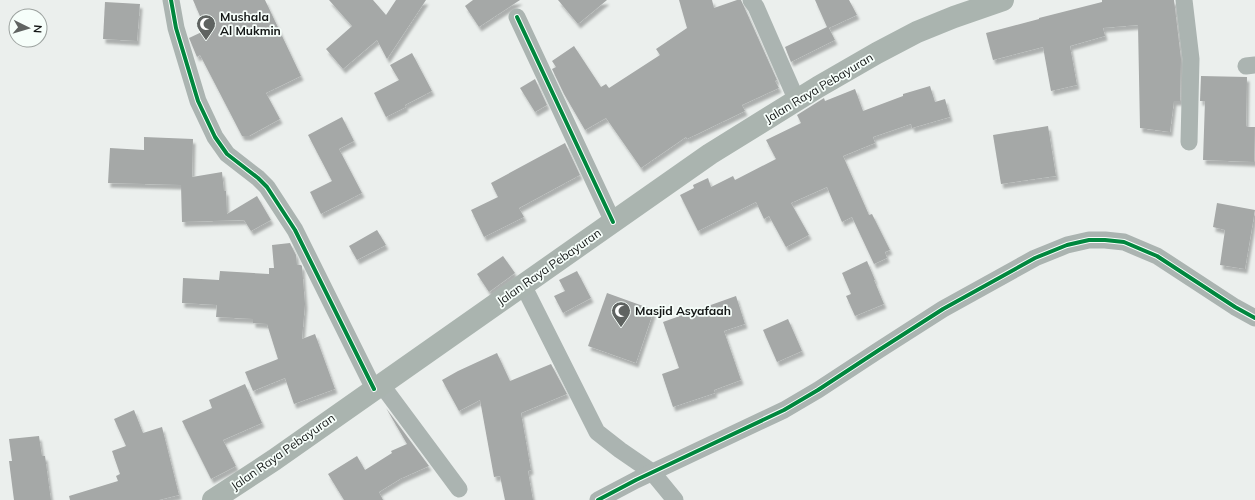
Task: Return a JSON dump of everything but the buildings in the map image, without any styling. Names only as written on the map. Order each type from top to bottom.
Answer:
[{"type":"main road","name":"Jalan Raya Pebayuran","points":[[213,500],[274,460],[377,386],[710,154],[877,53],[917,32],[954,16],[1003,0]]},
{"type":"street","points":[[171,0],[176,28],[198,101],[215,138],[227,154],[258,178],[267,187],[295,230],[377,386],[459,489]]},
{"type":"street","points":[[751,0],[756,7],[798,101]]},
{"type":"street","points":[[1184,0],[1191,59],[1189,142]]},
{"type":"street","points":[[517,17],[613,222]]},
{"type":"street","points":[[598,500],[652,472],[784,410],[818,390],[943,309],[1035,258],[1067,245],[1088,240],[1124,242],[1156,256],[1235,307],[1255,318]]},
{"type":"street","points":[[523,285],[597,432],[652,472],[675,500]]},
{"type":"cycle path","points":[[171,0],[176,28],[198,101],[215,137],[227,154],[258,178],[267,187],[295,230],[374,389]]},
{"type":"cycle path","points":[[517,17],[613,222]]},
{"type":"cycle path","points":[[598,500],[636,480],[784,410],[818,390],[943,309],[1035,258],[1067,245],[1089,240],[1124,242],[1157,256],[1235,307],[1255,318]]},
{"type":"place","name":"Mushala Al Mukmin","points":[[206,41]]},
{"type":"place","name":"Masjid Asyafaah","points":[[621,328]]}]
